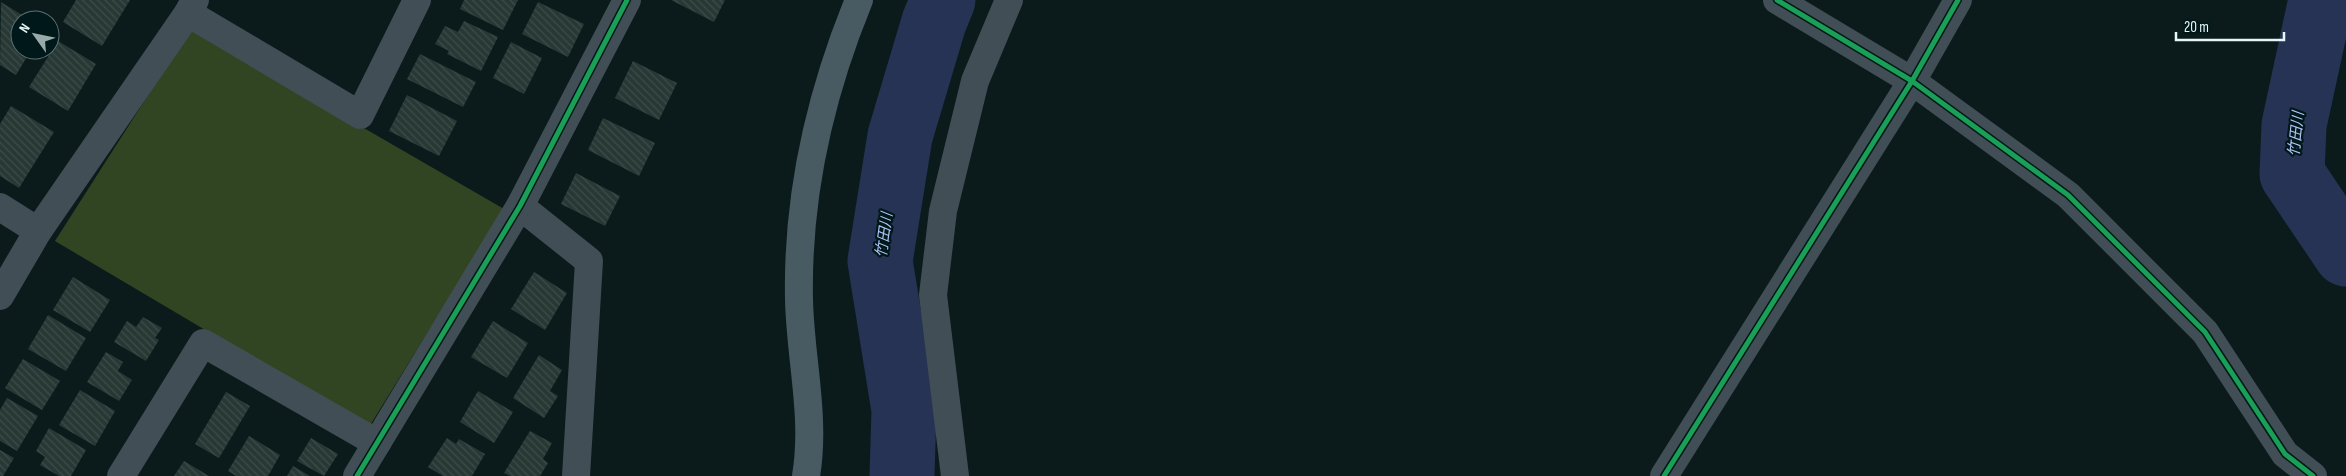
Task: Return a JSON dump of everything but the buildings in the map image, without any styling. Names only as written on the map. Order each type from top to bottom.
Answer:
[{"type":"street","points":[[0,296],[38,231],[191,6],[360,115],[417,0]]},
{"type":"street","points":[[357,476],[520,206],[627,0]]},
{"type":"street","points":[[806,476],[809,418],[799,299],[801,221],[811,154],[840,47],[858,0]]},
{"type":"street","points":[[955,476],[933,296],[943,211],[975,81],[1008,0]]},
{"type":"street","points":[[1777,0],[1912,81],[2075,202],[2205,332],[2285,465],[2313,476]]},
{"type":"street","points":[[1664,476],[1912,81],[1958,0]]},
{"type":"street","points":[[520,206],[589,261],[576,476]]},
{"type":"street","points":[[0,207],[38,231]]},
{"type":"street","points":[[121,476],[203,343],[377,443]]},
{"type":"green space","points":[[191,28],[504,209],[369,427],[55,241]]},
{"type":"waterway","name":"竹田川","points":[[902,476],[904,410],[880,261],[900,136],[934,22],[943,0]]},
{"type":"waterway","name":"竹田川","points":[[2321,0],[2294,125],[2292,174],[2346,254]]},
{"type":"cycle path","points":[[357,476],[520,206],[627,0]]},
{"type":"cycle path","points":[[1777,0],[1912,81],[2068,195],[2205,332],[2285,454],[2313,476]]},
{"type":"cycle path","points":[[1664,476],[1912,81],[1958,0]]}]
